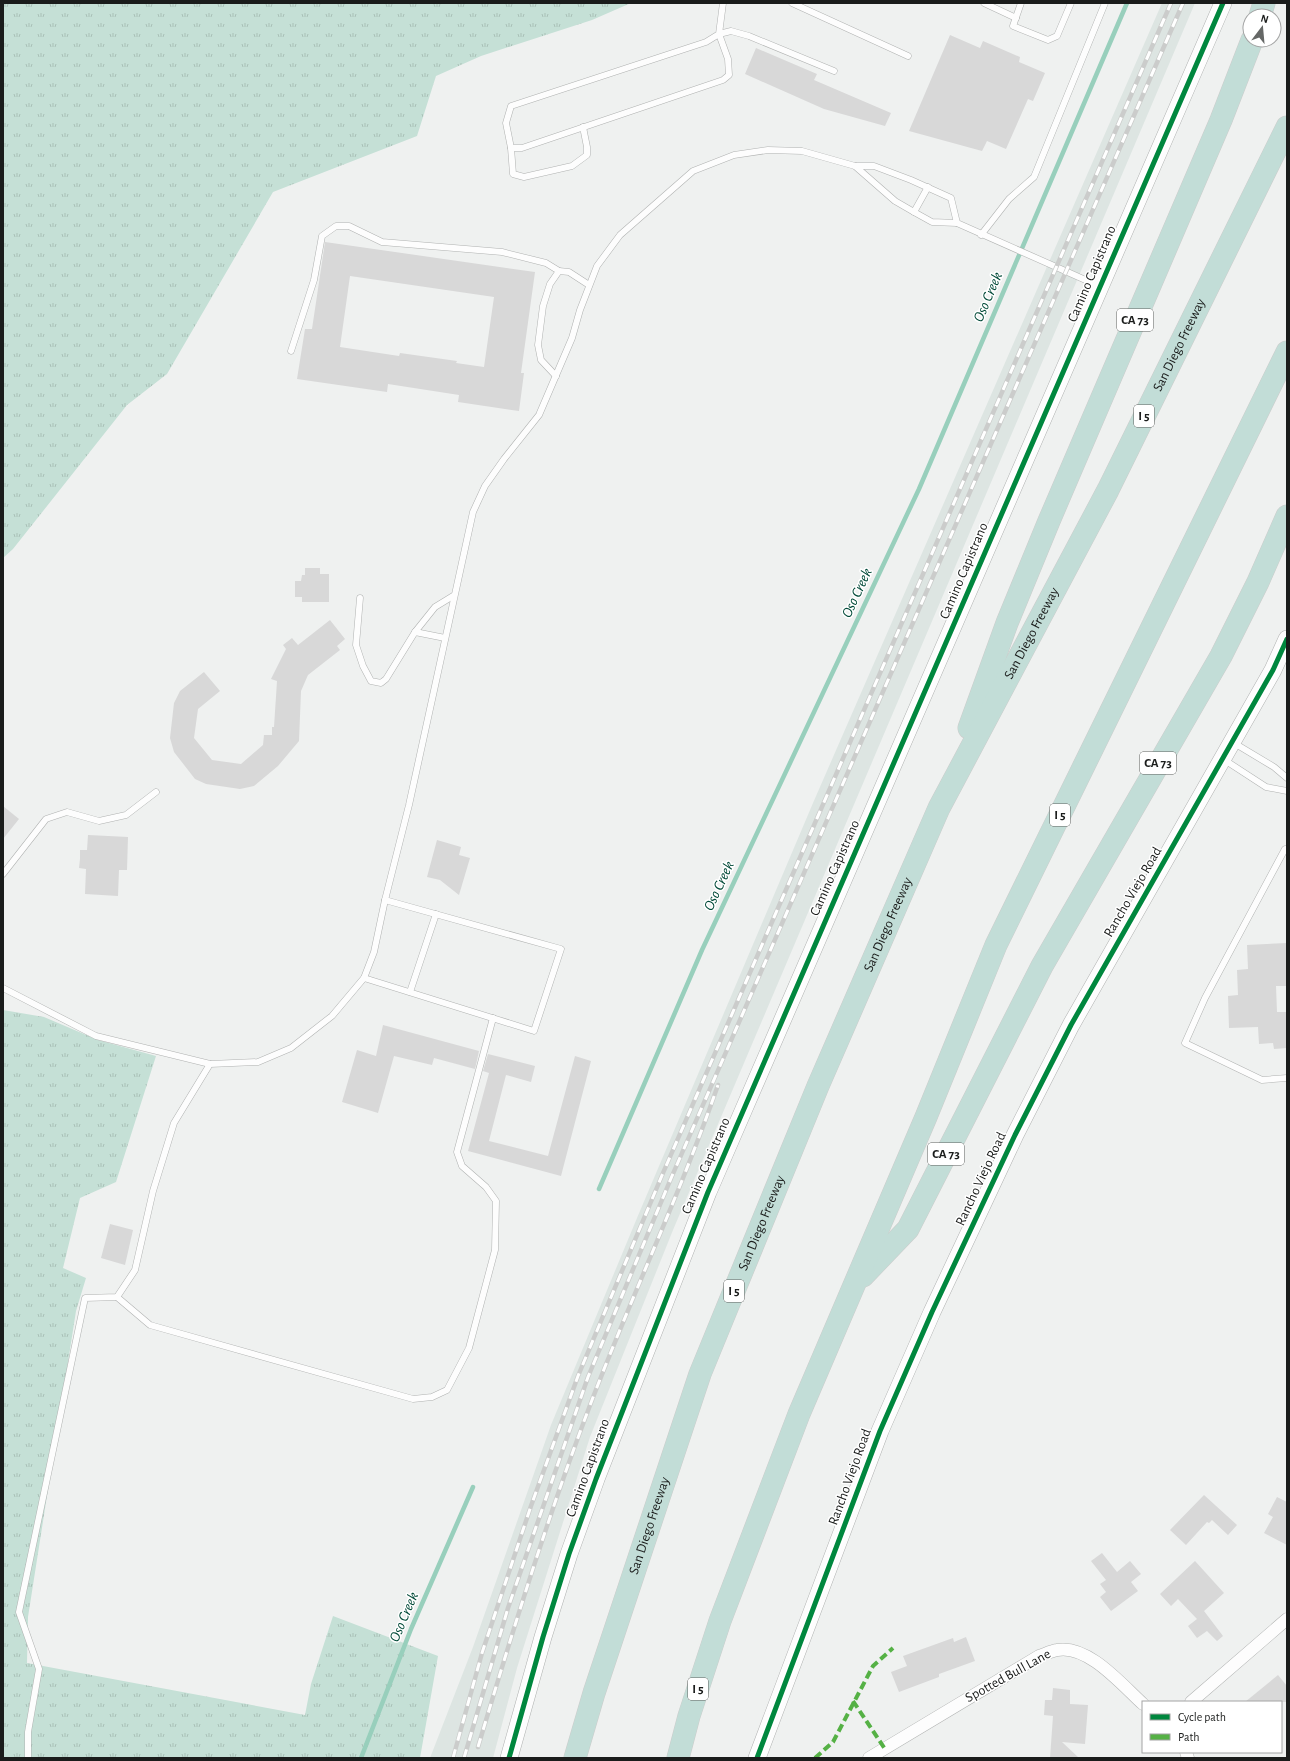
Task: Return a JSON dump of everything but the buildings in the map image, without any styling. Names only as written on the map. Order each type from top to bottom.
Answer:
[{"type":"highway","name":"CA 73","points":[[939,808],[1007,623],[1221,120],[1249,48]]},
{"type":"highway","name":"San Diego Freeway","points":[[576,1758],[594,1693],[700,1374],[818,1086],[939,808],[1108,490],[1287,127]]},
{"type":"highway","name":"I 5","points":[[678,1758],[692,1709],[737,1574],[799,1414],[926,1117],[996,945],[1287,352]]},
{"type":"highway","name":"CA 73","points":[[853,1287],[908,1229],[1039,973],[1221,656],[1258,582],[1287,516]]},
{"type":"street","name":"Camino Capistrano","points":[[509,1758],[543,1637],[569,1554],[596,1479],[708,1192],[1223,3]]},
{"type":"street","name":"Rancho Viejo Road","points":[[757,1758],[880,1431],[935,1305],[1015,1135],[1071,1025],[1273,670],[1287,639]]},
{"type":"street","points":[[1192,1701],[1287,1619]]},
{"type":"street","name":"Spotted Bull Lane","points":[[870,1758],[1039,1656],[1058,1649],[1074,1650],[1091,1657],[1142,1703]]},
{"type":"lane","points":[[512,148],[522,148],[724,80],[729,75],[728,59],[719,34],[723,3]]},
{"type":"lane","points":[[792,3],[908,56]]},
{"type":"lane","points":[[984,3],[1016,18]]},
{"type":"lane","points":[[1021,3],[1013,26],[1048,40],[1057,36],[1071,3]]},
{"type":"lane","points":[[981,234],[1009,199],[1034,177],[1105,3]]},
{"type":"lane","points":[[583,127],[587,155],[572,166],[524,177],[513,174],[512,148],[506,123],[511,106],[706,42],[719,34],[731,31],[749,36],[834,71]]},
{"type":"lane","points":[[3,988],[96,1036],[210,1064],[258,1062],[291,1048],[332,1016],[364,978],[374,952],[385,900],[409,805],[453,596],[473,512],[485,486],[539,415],[572,338],[580,310],[597,266],[620,235],[693,171],[734,155],[768,150],[802,151],[855,166],[874,166],[928,187],[951,198],[957,222]]},
{"type":"lane","points":[[855,166],[895,201],[932,222],[957,222],[994,240],[1100,286]]},
{"type":"lane","points":[[914,212],[928,187]]},
{"type":"lane","points":[[291,351],[314,280],[322,236],[336,226],[349,226],[382,242],[502,252],[546,263],[558,271],[570,272],[589,285]]},
{"type":"lane","points":[[556,376],[541,360],[538,345],[543,306],[550,284],[558,271]]},
{"type":"lane","points":[[360,598],[356,645],[363,666],[371,681],[381,683],[386,679],[415,632],[435,607],[453,596]]},
{"type":"lane","points":[[415,632],[445,638]]},
{"type":"lane","points":[[1232,742],[1274,767],[1287,778]]},
{"type":"lane","points":[[1222,759],[1266,787],[1287,791]]},
{"type":"lane","points":[[3,874],[46,818],[67,812],[99,821],[126,815],[156,792]]},
{"type":"lane","points":[[1287,849],[1284,849],[1205,998],[1185,1043],[1262,1080],[1287,1078]]},
{"type":"lane","points":[[364,978],[534,1031],[561,949],[385,900]]},
{"type":"lane","points":[[410,992],[436,914]]},
{"type":"lane","points":[[28,1758],[28,1732],[39,1670],[19,1612],[85,1298],[117,1297],[150,1325],[413,1399],[432,1397],[447,1390],[468,1348],[495,1250],[496,1201],[486,1187],[462,1166],[457,1152],[493,1018]]},
{"type":"lane","points":[[117,1297],[135,1270],[153,1191],[174,1123],[210,1064]]},
{"type":"shaded area","points":[[1162,3],[1195,3],[673,1230],[590,1437],[517,1668],[493,1758],[430,1758],[473,1647],[551,1425],[637,1218],[813,803]]},
{"type":"green space","points":[[3,3],[631,3],[592,20],[481,56],[436,76],[417,136],[273,192],[167,374],[127,405],[13,549],[3,558]]},
{"type":"green space","points":[[3,1010],[44,1017],[98,1040],[156,1056],[116,1182],[80,1198],[63,1268],[86,1278],[76,1311],[28,1617],[27,1663],[305,1715],[311,1684],[333,1616],[438,1656],[420,1758],[3,1758]]},
{"type":"waterway","name":"Oso Creek","points":[[599,1189],[702,950],[919,489],[1127,3]]},
{"type":"waterway","name":"Oso Creek","points":[[361,1758],[411,1629],[473,1487]]},
{"type":"railway","points":[[453,1758],[482,1653],[531,1506],[578,1376],[663,1173],[1171,3]]},
{"type":"railway","points":[[464,1758],[508,1608],[588,1377],[672,1176],[1183,3]]},
{"type":"railway","points":[[478,1747],[530,1576],[589,1408],[688,1167],[718,1085]]},
{"type":"marked path","points":[[815,1758],[833,1742],[873,1666],[893,1648]]},
{"type":"marked path","points":[[853,1701],[885,1749]]},
{"type":"cycle path","points":[[509,1758],[543,1637],[569,1554],[596,1479],[708,1192],[1223,3]]},
{"type":"cycle path","points":[[757,1758],[880,1431],[932,1312],[1015,1135],[1071,1025],[1273,670],[1287,639]]}]
